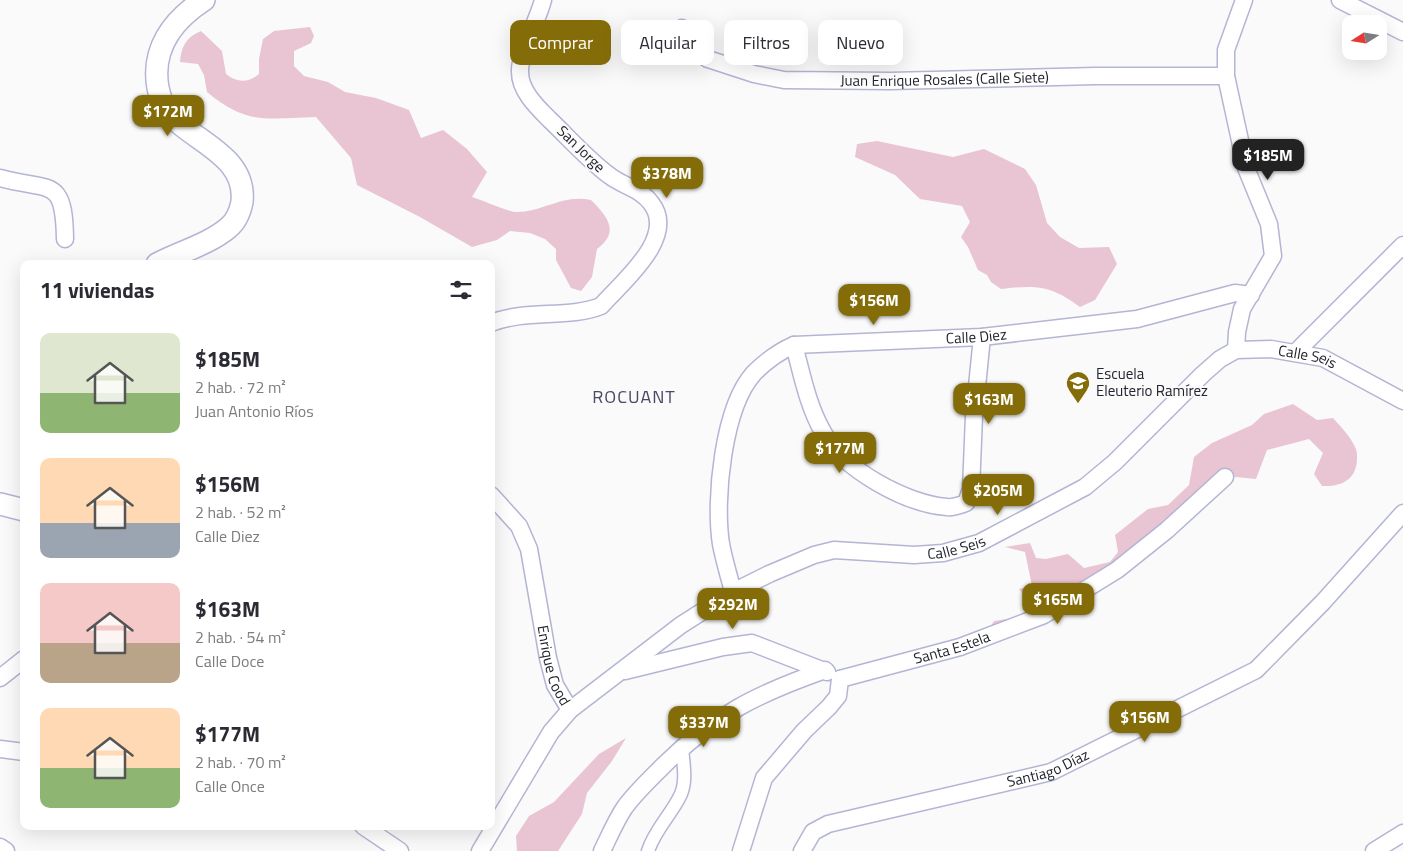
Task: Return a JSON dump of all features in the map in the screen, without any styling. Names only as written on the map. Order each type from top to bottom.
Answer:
[{"type":"street","points":[[165,260],[229,228],[239,215],[241,207],[241,187],[236,173],[217,152],[166,109],[160,99],[156,75],[158,54],[169,31],[187,10],[204,0]]},
{"type":"street","name":"San Jorge","points":[[495,322],[537,313],[590,310],[601,306],[648,254],[657,238],[659,225],[658,213],[651,202],[640,192],[612,178],[599,168],[541,111],[522,83],[520,62],[538,21],[543,0]]},
{"type":"street","points":[[1236,350],[1237,332],[1242,309],[1273,256],[1269,224],[1246,168],[1226,76],[1226,50],[1244,0]]},
{"type":"street","points":[[1340,0],[1403,32]]},
{"type":"street","name":"Juan Enrique Rosales (Calle Siete)","points":[[714,61],[754,74],[784,80],[880,81],[1096,76],[1226,76]]},
{"type":"street","points":[[0,178],[50,189],[59,195],[63,207],[65,238]]},
{"type":"street","points":[[1296,352],[1403,244]]},
{"type":"street","name":"Calle Diez","points":[[733,592],[721,542],[720,493],[725,442],[735,407],[753,374],[782,351],[794,345],[982,337],[1137,319],[1235,293],[1251,295]]},
{"type":"street","points":[[794,345],[812,411],[823,434],[837,452],[881,484],[904,496],[949,508],[966,503],[971,489],[974,416],[982,337]]},
{"type":"street","name":"Calle Seis","points":[[570,710],[681,625],[733,592],[769,574],[814,555],[834,550],[914,555],[943,553],[979,543],[1085,487],[1115,462],[1202,374],[1220,359],[1236,350],[1271,349],[1323,358],[1403,401]]},
{"type":"street","name":"Santa Estela","points":[[840,679],[960,647],[1044,615],[1117,570],[1167,530],[1225,477]]},
{"type":"street","name":"Enrique Cood","points":[[495,499],[519,526],[529,550],[548,658],[555,685],[570,710],[551,732],[495,826]]},
{"type":"street","points":[[0,504],[20,509]]},
{"type":"street","name":"Santiago Díaz","points":[[802,851],[813,832],[828,824],[1051,772],[1256,670],[1323,602],[1403,513]]},
{"type":"street","points":[[618,673],[723,647],[752,643],[825,670],[840,679],[838,696],[830,707],[804,731],[764,778],[741,851]]},
{"type":"street","points":[[0,678],[20,662]]},
{"type":"street","points":[[602,851],[624,808],[641,788],[698,732],[759,695],[825,670]]},
{"type":"street","points":[[648,851],[660,826],[681,794],[684,782],[682,748]]},
{"type":"street","points":[[0,749],[20,752]]},
{"type":"street","points":[[369,830],[400,851]]},
{"type":"street","name":"Enrique Cood","points":[[480,851],[493,830]]},
{"type":"street","points":[[1374,851],[1403,834]]},
{"type":"street","points":[[0,847],[6,851]]},
{"type":"shaded area","points":[[310,27],[314,36],[311,43],[294,51],[294,66],[304,76],[328,82],[345,92],[376,98],[409,110],[421,138],[443,130],[467,149],[487,172],[472,197],[516,212],[571,199],[591,200],[606,218],[610,231],[604,243],[597,249],[592,277],[581,291],[571,288],[556,260],[556,249],[545,239],[530,233],[510,231],[497,240],[472,247],[420,217],[357,185],[351,158],[316,117],[258,118],[246,115],[221,103],[207,92],[204,75],[198,64],[180,62],[185,43],[201,31],[222,51],[226,74],[242,81],[251,79],[259,74],[259,59],[263,39],[274,31]]},
{"type":"shaded area","points":[[877,141],[953,157],[984,149],[1025,169],[1036,185],[1047,223],[1060,237],[1079,248],[1109,247],[1117,264],[1095,300],[1080,307],[1060,294],[1043,288],[1001,289],[991,282],[987,275],[978,270],[968,247],[961,237],[970,222],[962,206],[920,199],[895,175],[855,157],[857,144]]},
{"type":"shaded area","points":[[1293,404],[1317,420],[1333,418],[1351,439],[1356,449],[1357,458],[1354,472],[1347,481],[1335,485],[1322,486],[1314,474],[1323,453],[1309,439],[1267,450],[1256,479],[1226,476],[1120,577],[1027,630],[996,641],[985,636],[994,621],[1032,615],[1031,602],[1019,589],[1032,586],[1025,552],[1005,547],[1030,543],[1036,558],[1046,559],[1068,554],[1084,568],[1110,562],[1118,552],[1115,535],[1148,509],[1168,505],[1189,485],[1194,457],[1212,443],[1252,425],[1264,414]]},
{"type":"shaded area","points":[[626,738],[612,761],[587,793],[582,814],[558,851],[517,851],[516,836],[529,816],[554,802],[599,754]]},
{"type":"place","name":"Escuela Eleuterio Ramírez","points":[[1078,404]]},
{"type":"district","name":"ROCUANT","points":[[634,397]]}]
